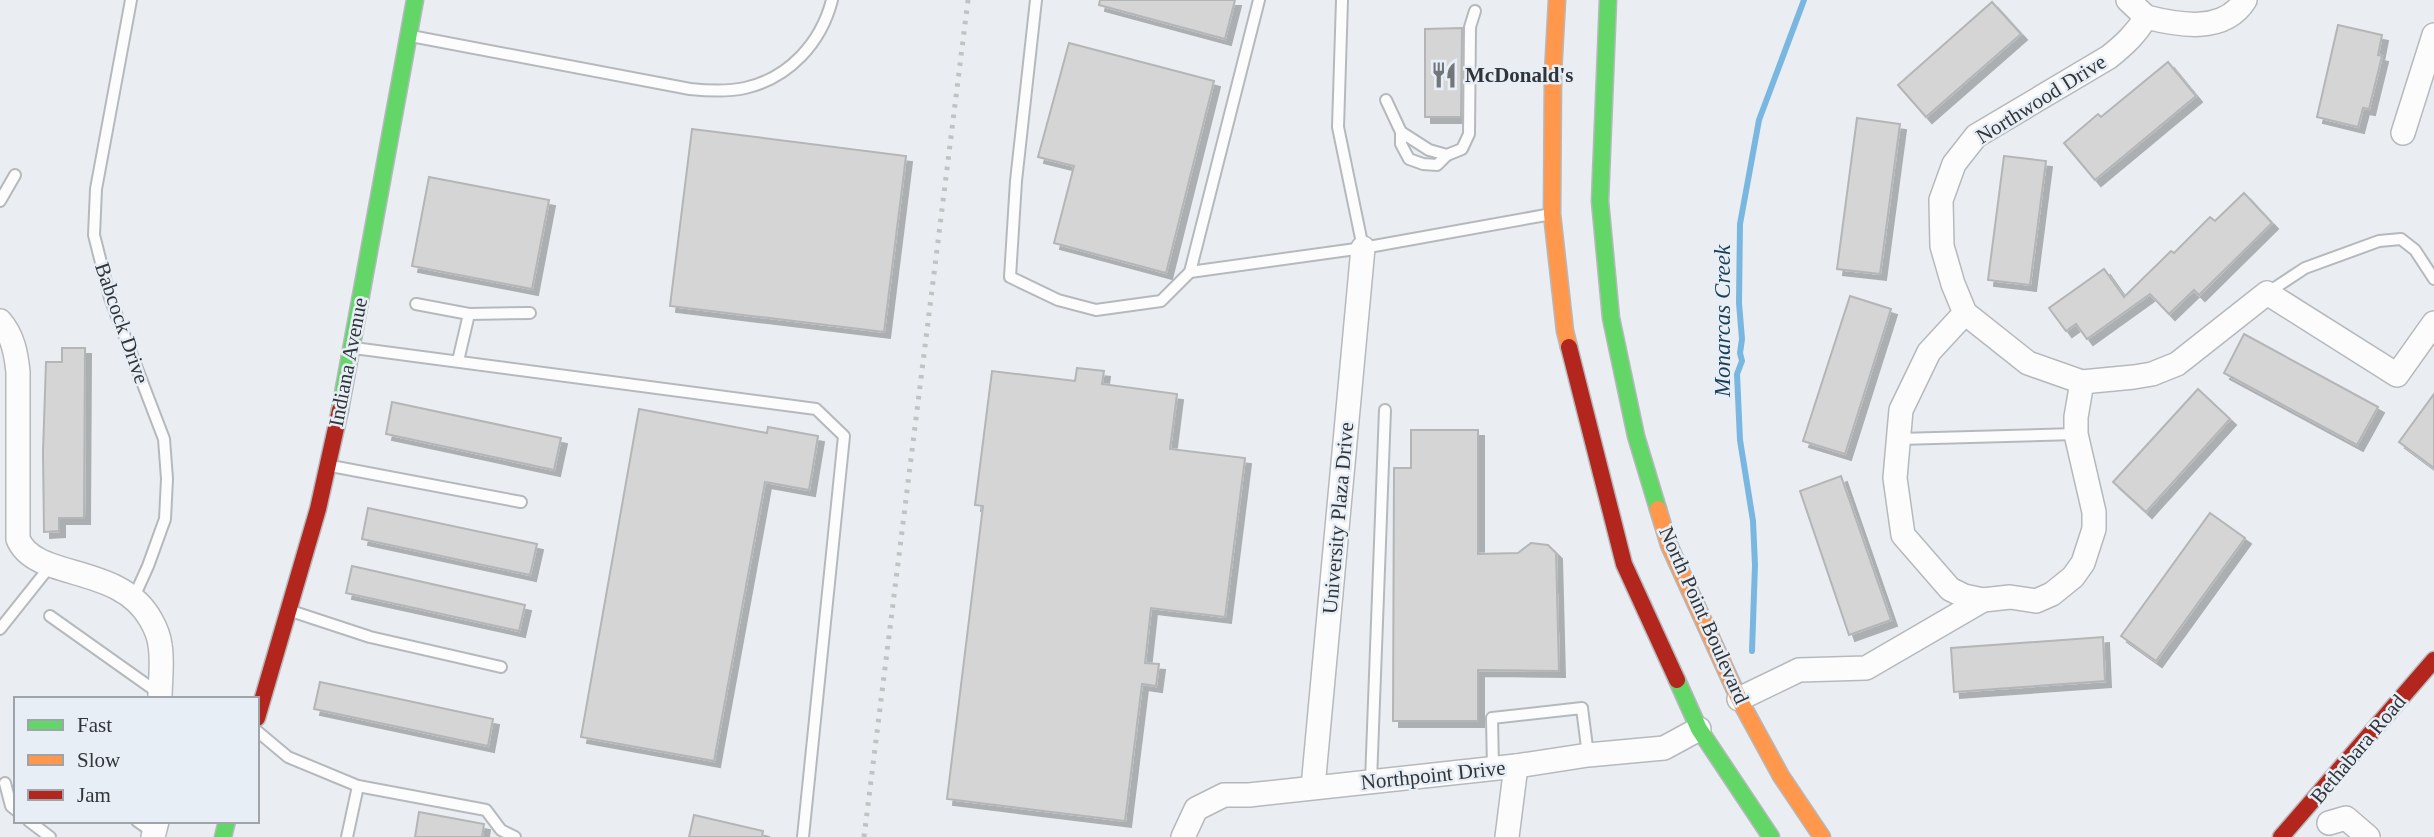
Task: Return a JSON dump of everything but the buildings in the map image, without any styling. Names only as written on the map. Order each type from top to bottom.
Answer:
[{"type":"main road","name":"Indiana Avenue","points":[[259,711],[328,466],[415,0]]},
{"type":"main road","points":[[1557,0],[1553,73],[1552,214],[1565,331],[1617,540],[1624,564],[1706,729],[1771,837]]},
{"type":"main road","name":"North Point Boulevard","points":[[1608,0],[1598,57],[1600,201],[1611,318],[1633,423],[1669,545],[1730,699],[1821,837]]},
{"type":"main road","points":[[1617,540],[1635,553],[1699,695]]},
{"type":"main road","name":"Bethabara Road","points":[[2281,837],[2434,660]]},
{"type":"main road","points":[[1796,831],[1821,837]]},
{"type":"street","points":[[2128,0],[2146,17],[2176,24],[2215,23],[2239,9],[2245,0]]},
{"type":"street","name":"Northwood Drive","points":[[2146,17],[2136,34],[2109,57],[1976,136],[1954,164],[1941,200],[1942,246],[1965,313],[2028,363],[2082,382],[2152,374],[2176,364],[2267,293]]},
{"type":"street","points":[[2403,133],[2434,35]]},
{"type":"street","name":"University Plaza Drive","points":[[1313,788],[1363,248]]},
{"type":"street","points":[[2267,293],[2397,375],[2434,323]]},
{"type":"street","points":[[1965,313],[1929,352],[1901,410],[1895,478],[1903,535],[1950,590],[1983,600],[2010,597],[2036,601],[2073,577],[2083,562],[2093,538],[2094,512],[2076,435],[2082,382]]},
{"type":"street","points":[[0,321],[15,347],[18,372],[18,540],[28,555],[110,583],[134,597],[156,627],[160,644],[160,697]]},
{"type":"street","points":[[1730,699],[1799,670],[1866,668],[1983,600]]},
{"type":"street","name":"Northpoint Drive","points":[[1183,837],[1196,808],[1224,794],[1313,788],[1664,748],[1706,729]]},
{"type":"street","points":[[1507,837],[1516,766]]},
{"type":"street","points":[[2309,807],[2328,830],[2346,818],[2368,837]]},
{"type":"lane","name":"Babcock Drive","points":[[131,0],[96,189],[94,235],[110,298],[164,439],[167,479],[165,519],[134,597]]},
{"type":"lane","points":[[409,35],[690,89],[720,91],[746,88],[774,77],[807,52],[827,20],[832,0]]},
{"type":"lane","points":[[1036,0],[1016,181],[1010,277],[1058,300],[1096,310],[1161,300],[1190,272],[1259,0]]},
{"type":"lane","points":[[1342,0],[1338,127],[1363,248]]},
{"type":"lane","points":[[1387,100],[1401,132],[1401,144],[1409,159],[1437,165],[1447,155],[1462,149],[1469,134],[1470,27],[1475,12]]},
{"type":"lane","points":[[1401,132],[1429,150],[1447,155]]},
{"type":"lane","points":[[0,201],[15,175]]},
{"type":"lane","points":[[1190,272],[1363,248],[1552,214]]},
{"type":"lane","points":[[2267,293],[2305,268],[2379,241],[2401,239],[2415,250],[2434,279]]},
{"type":"lane","points":[[416,304],[469,314],[530,313]]},
{"type":"lane","points":[[458,362],[469,314]]},
{"type":"lane","points":[[352,348],[816,409],[845,436],[803,837]]},
{"type":"lane","points":[[1371,781],[1385,410]]},
{"type":"lane","points":[[1899,439],[2076,435]]},
{"type":"lane","points":[[328,466],[521,502]]},
{"type":"lane","points":[[0,629],[51,565]]},
{"type":"lane","points":[[289,611],[370,637],[501,667]]},
{"type":"lane","points":[[51,616],[160,697]]},
{"type":"lane","points":[[1493,768],[1492,718],[1582,708],[1588,755]]},
{"type":"lane","points":[[259,733],[288,757],[358,786],[486,810],[501,830],[515,837]]},
{"type":"lane","points":[[5,783],[14,808]]},
{"type":"lane","points":[[347,837],[358,786]]},
{"type":"lane","points":[[32,823],[50,837]]},
{"type":"waterway","name":"Monarcas Creek","points":[[1752,651],[1755,565],[1753,521],[1740,440],[1737,374],[1742,361],[1739,303],[1740,224],[1759,120],[1804,0]]},
{"type":"railway","points":[[864,837],[968,0]]},
{"type":"traffic: fast","points":[[340,410],[415,0]]},
{"type":"traffic: fast","points":[[1608,0],[1600,201],[1611,318],[1636,436],[1658,509]]},
{"type":"traffic: fast","points":[[1677,680],[1699,729],[1771,837]]},
{"type":"traffic: fast","points":[[223,837],[226,823]]},
{"type":"traffic: slow","points":[[1557,0],[1553,73],[1552,214],[1569,347]]},
{"type":"traffic: slow","points":[[1658,509],[1669,545],[1739,699],[1781,776],[1822,837]]},
{"type":"traffic: jam","points":[[1569,347],[1624,564],[1677,680]]},
{"type":"traffic: jam","points":[[259,711],[318,509],[340,410]]},
{"type":"traffic: jam","points":[[2281,837],[2434,660]]},
{"type":"place","name":"McDonald's","points":[[1444,75]]}]
